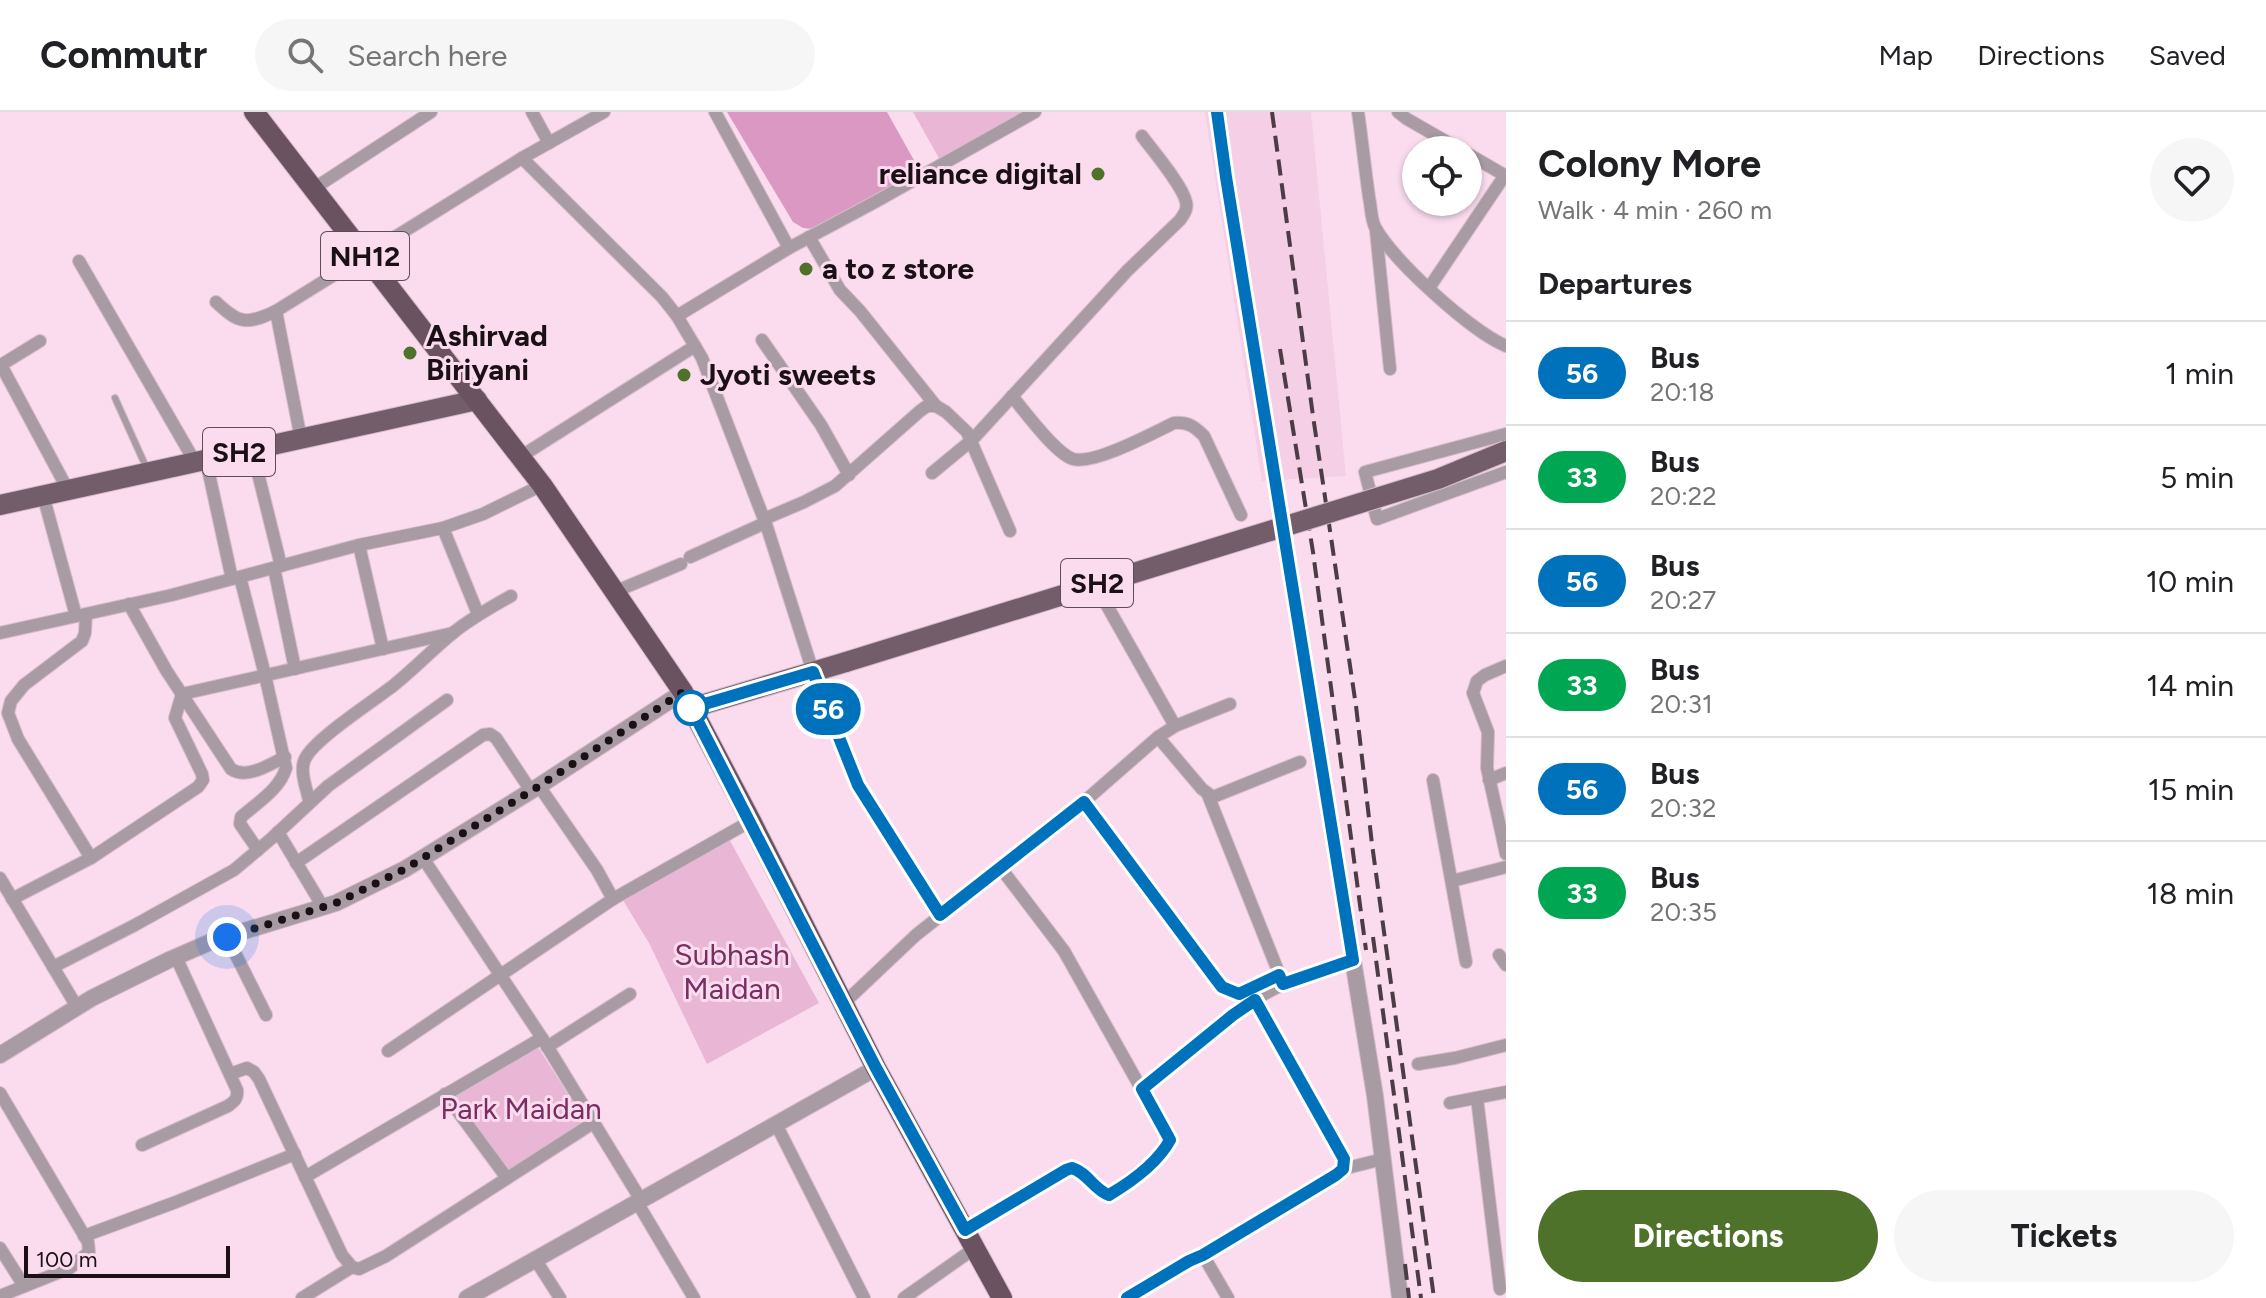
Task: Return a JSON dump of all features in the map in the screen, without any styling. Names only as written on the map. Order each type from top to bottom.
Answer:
[{"type":"highway","name":"NH12","points":[[254,112],[542,485],[687,700],[876,1068],[1002,1298]]},
{"type":"main road","name":"SH2","points":[[0,505],[477,400]]},
{"type":"main road","name":"SH2","points":[[687,700],[846,662],[1438,479],[1506,451]]},
{"type":"street","points":[[313,189],[431,112]]},
{"type":"street","points":[[532,112],[549,143]]},
{"type":"street","points":[[216,302],[233,318],[243,321],[276,311],[522,158],[604,112]]},
{"type":"street","points":[[715,112],[789,248]]},
{"type":"street","points":[[677,316],[789,248],[1035,112]]},
{"type":"street","points":[[1217,112],[1375,1096],[1400,1298]]},
{"type":"street","points":[[1358,112],[1376,228],[1390,369]]},
{"type":"street","points":[[1398,112],[1437,136]]},
{"type":"street","points":[[932,473],[972,440],[1127,271],[1180,220],[1186,210],[1186,201],[1142,136]]},
{"type":"street","points":[[522,158],[662,297],[702,358],[765,521],[813,672],[858,785],[940,915]]},
{"type":"street","points":[[1429,288],[1506,176],[1482,162]]},
{"type":"street","points":[[1376,228],[1392,251],[1429,288],[1476,328],[1506,346]]},
{"type":"street","points":[[809,237],[840,290],[936,406],[967,432],[1010,531]]},
{"type":"street","points":[[79,261],[201,461],[265,675],[285,757],[284,776],[241,817],[240,824],[258,850]]},
{"type":"street","points":[[276,311],[301,439]]},
{"type":"street","points":[[762,340],[821,425],[849,475]]},
{"type":"street","points":[[40,341],[0,364],[68,490]]},
{"type":"street","points":[[520,457],[695,346]]},
{"type":"street","points":[[1012,396],[1055,446],[1074,459],[1100,456],[1174,423],[1184,422],[1194,426],[1204,436],[1241,515]]},
{"type":"street","points":[[614,592],[686,561],[819,495],[849,475],[920,411],[927,406],[936,406]]},
{"type":"street","points":[[1506,434],[1365,472],[1377,519],[1506,472]]},
{"type":"street","points":[[252,449],[278,567],[295,669]]},
{"type":"street","points":[[0,633],[236,578],[359,545],[443,528],[483,514],[542,485]]},
{"type":"street","points":[[43,495],[85,633],[82,641],[24,685],[11,701],[8,713],[18,739],[91,858]]},
{"type":"street","points":[[443,528],[478,614]]},
{"type":"street","points":[[359,545],[383,649]]},
{"type":"street","points":[[1101,595],[1175,726]]},
{"type":"street","points":[[309,801],[303,762],[310,752],[395,685],[453,633],[478,614],[511,596]]},
{"type":"street","points":[[129,604],[154,650],[226,762],[238,773],[247,773],[285,757]]},
{"type":"street","points":[[182,694],[453,633]]},
{"type":"street","points":[[1506,666],[1477,681],[1473,693],[1488,732],[1486,760],[1506,854]]},
{"type":"street","points":[[12,899],[91,858],[191,792],[203,780],[175,718],[182,694]]},
{"type":"street","points":[[53,967],[234,870],[309,801],[447,700]]},
{"type":"street","points":[[0,1055],[77,1007],[176,957],[227,937],[323,907],[405,869],[687,700]]},
{"type":"street","points":[[843,1004],[940,915],[1084,802],[1158,737],[1175,726],[1230,704]]},
{"type":"street","points":[[296,863],[483,735],[490,734],[597,870],[613,899]]},
{"type":"street","points":[[1158,737],[1208,795],[1281,980]]},
{"type":"street","points":[[1208,795],[1221,795],[1300,762]]},
{"type":"street","points":[[1489,780],[1506,773]]},
{"type":"street","points":[[1433,780],[1466,962]]},
{"type":"street","points":[[1084,802],[1222,987],[1239,994],[1353,960]]},
{"type":"street","points":[[388,1051],[613,899],[751,821]]},
{"type":"street","points":[[278,832],[323,907]]},
{"type":"street","points":[[423,858],[544,1042],[694,1298]]},
{"type":"street","points":[[904,1298],[970,1239],[1066,1170],[1072,1168],[1084,1174],[1109,1195],[1158,1157],[1170,1140],[1064,951],[1000,867]]},
{"type":"street","points":[[1452,881],[1506,867]]},
{"type":"street","points":[[0,878],[77,1007]]},
{"type":"street","points":[[227,937],[266,1015]]},
{"type":"street","points":[[142,1145],[235,1101],[237,1090],[176,957]]},
{"type":"street","points":[[1142,1089],[1281,980]]},
{"type":"street","points":[[305,1177],[445,1094],[630,994]]},
{"type":"street","points":[[1255,1000],[1344,1159],[1343,1169]]},
{"type":"street","points":[[1418,1064],[1506,1045]]},
{"type":"street","points":[[230,1074],[247,1068],[259,1079],[342,1255],[352,1267],[359,1269],[386,1256],[593,1123]]},
{"type":"street","points":[[467,1298],[876,1068]]},
{"type":"street","points":[[1450,1103],[1506,1092]]},
{"type":"street","points":[[0,1093],[88,1242],[89,1252],[70,1268],[0,1296]]},
{"type":"street","points":[[445,1094],[507,1178]]},
{"type":"street","points":[[1477,1098],[1502,1262],[1500,1289]]},
{"type":"street","points":[[776,1124],[864,1298]]},
{"type":"street","points":[[84,1236],[295,1154]]},
{"type":"street","points":[[1127,1298],[1343,1169],[1383,1159]]},
{"type":"street","points":[[0,1248],[24,1286]]},
{"type":"street","points":[[1203,1255],[1228,1298]]},
{"type":"street","points":[[535,1259],[560,1298]]},
{"type":"street","points":[[303,1298],[352,1267]]},
{"type":"lane","points":[[115,398],[148,473]]},
{"type":"shaded area","points":[[727,112],[887,112],[920,171],[814,229],[803,228],[793,222]]},
{"type":"shaded area","points":[[1205,112],[1311,112],[1346,476],[1262,481]]},
{"type":"green space","points":[[913,112],[1023,112],[940,160]]},
{"type":"green space","name":"Subhash Maidan","points":[[728,837],[819,1003],[707,1064],[649,943],[621,897]]},
{"type":"green space","name":"Park Maidan","points":[[536,1044],[586,1122],[508,1173],[455,1095]]},
{"type":"railway","points":[[1272,112],[1356,706],[1434,1298]]},
{"type":"railway","points":[[1280,349],[1313,552],[1366,950]]},
{"type":"railway","points":[[1373,937],[1421,1298]]},
{"type":"railway","points":[[1405,1264],[1409,1298]]},
{"type":"bus line","name":"56","points":[[1127,1298],[1343,1169],[1344,1159],[1255,1000],[1142,1089],[1170,1140],[1158,1157],[1117,1190],[1109,1195],[1103,1193],[1084,1174],[1072,1168],[965,1230],[876,1068],[691,708],[813,672],[858,785],[940,915],[1084,802],[1222,987],[1239,994],[1279,975],[1283,984],[1353,960],[1217,112]]},
{"type":"place","name":"reliance digital","points":[[1098,174]]},
{"type":"place","name":"a to z store","points":[[806,269]]},
{"type":"place","name":"Ashirvad Biriyani","points":[[410,353]]},
{"type":"place","name":"Jyoti sweets","points":[[684,375]]},
{"type":"route","points":[[227,937],[336,903],[405,869],[683,692],[691,708]]}]
